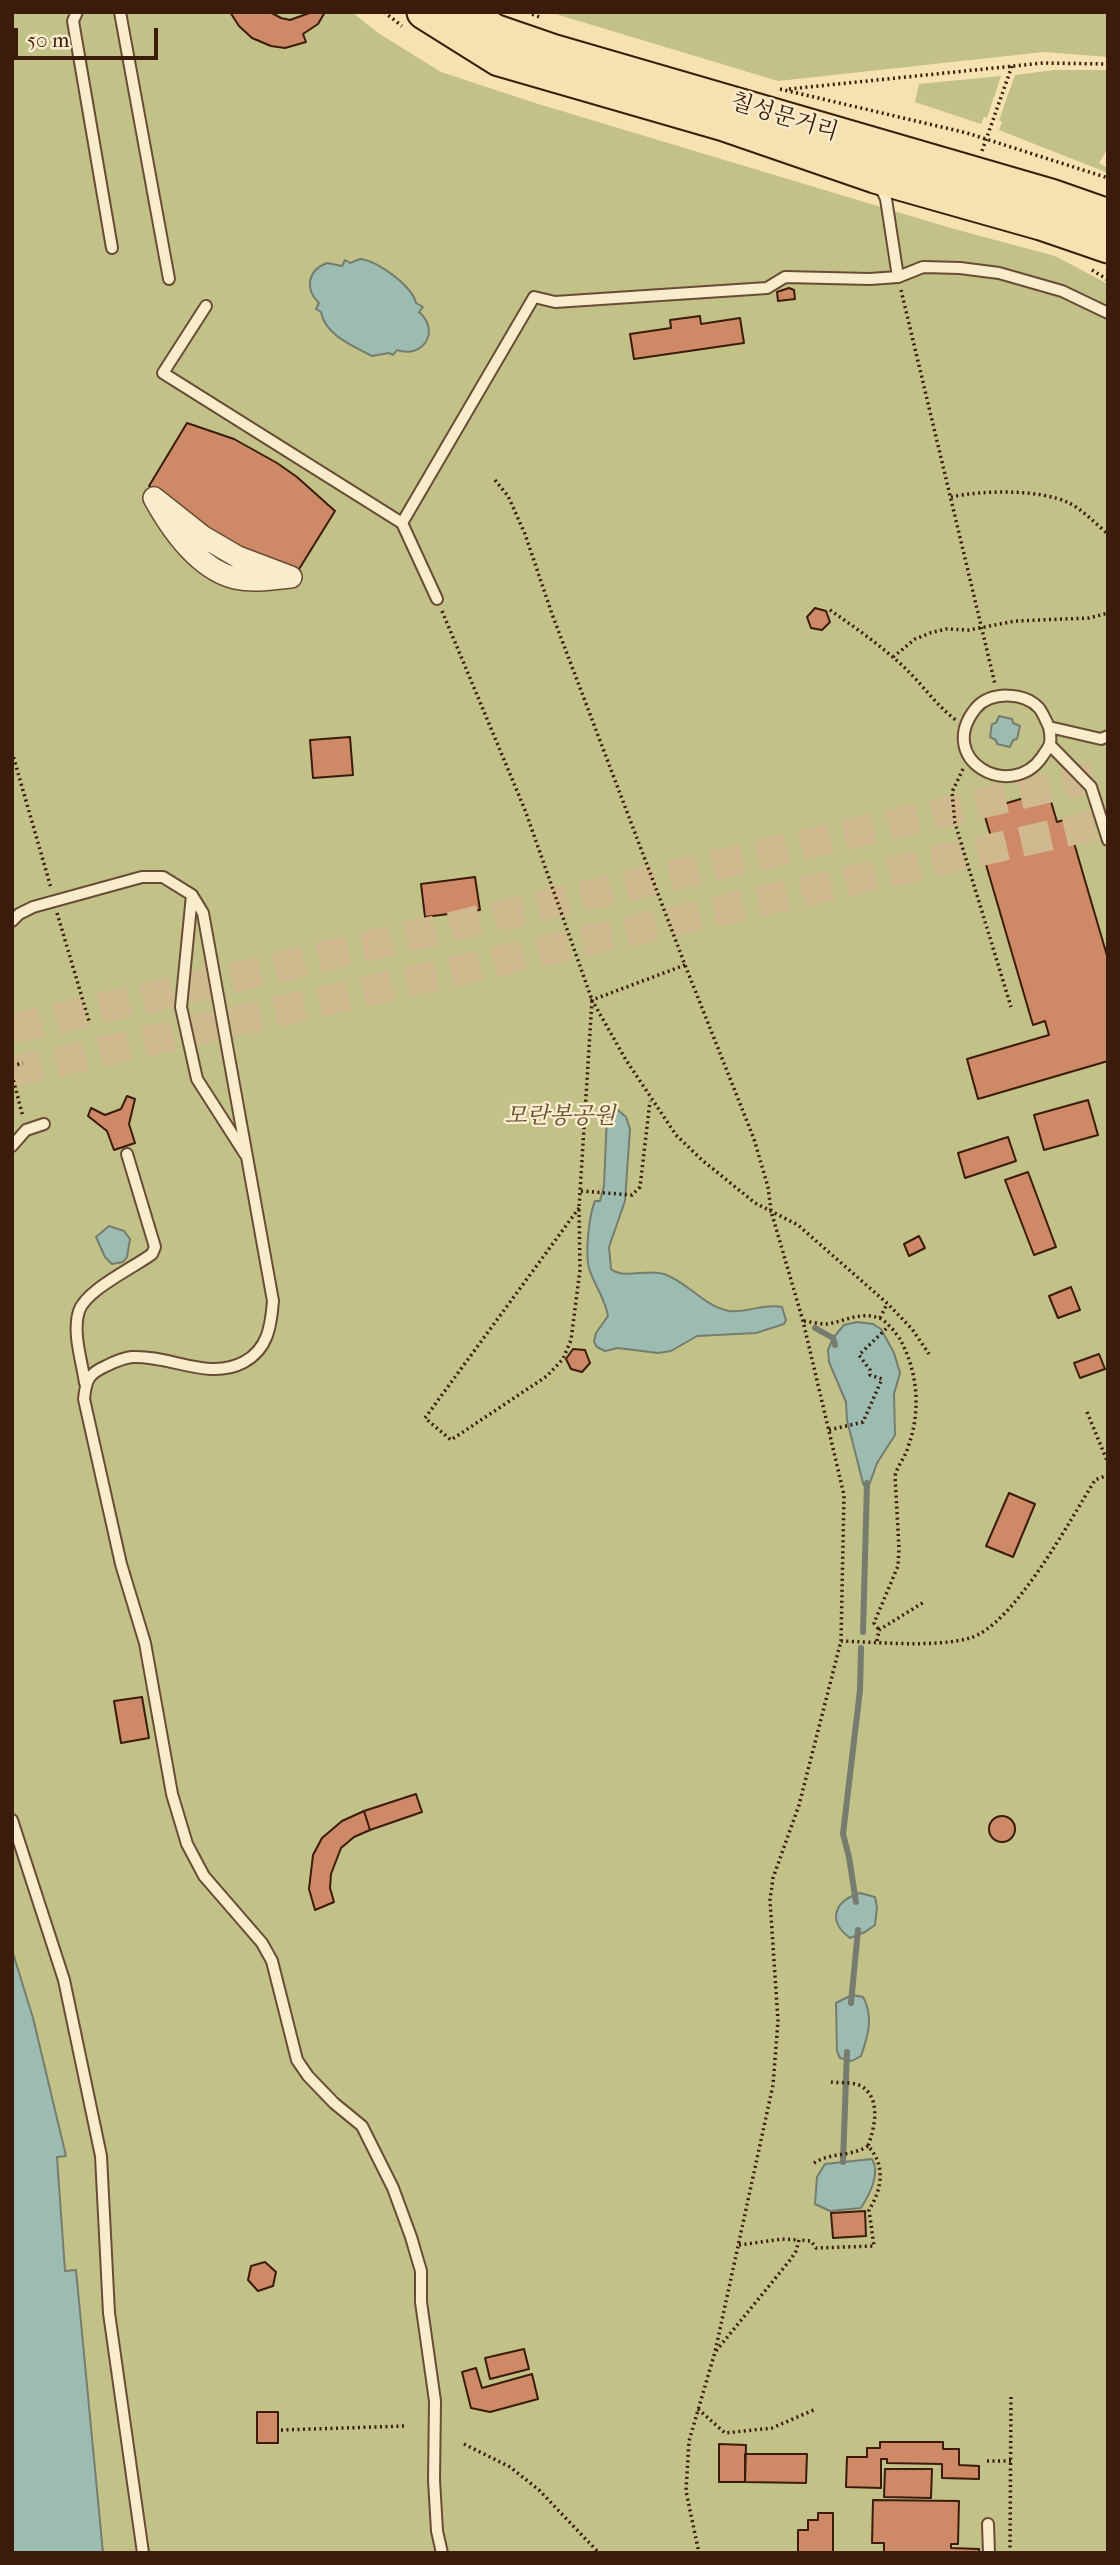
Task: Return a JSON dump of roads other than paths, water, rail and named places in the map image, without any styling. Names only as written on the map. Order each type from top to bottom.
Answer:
[{"type":"main road","name":"칠성문거리","points":[[424,12],[499,59],[724,124],[875,176]]},
{"type":"main road","name":"칠성문거리","points":[[465,12],[494,31],[552,51],[1051,196],[1108,216]]},
{"type":"main road","points":[[875,176],[1041,223],[1108,246]]},
{"type":"street","points":[[154,498],[202,536],[237,557],[291,577],[260,581],[233,577],[210,565],[188,549],[154,498]]},
{"type":"lane","points":[[77,12],[73,21],[111,248]]},
{"type":"lane","points":[[120,12],[169,279]]},
{"type":"lane","points":[[875,176],[886,199],[898,277]]},
{"type":"lane","points":[[402,523],[534,297],[555,302],[767,288],[785,277],[870,279],[898,277],[923,267],[960,268],[999,273],[1062,290],[1108,313]]},
{"type":"lane","points":[[206,306],[163,373],[402,523],[437,599]]},
{"type":"lane","points":[[998,696],[1020,696],[1039,708],[1049,727],[1050,745],[1038,762],[1020,774],[1000,776],[982,771],[968,757],[963,738],[968,719],[980,704],[998,696]]},
{"type":"lane","points":[[1049,727],[1101,739],[1108,736]]},
{"type":"lane","points":[[1050,745],[1091,787],[1108,839]]},
{"type":"lane","points":[[12,921],[33,907],[142,877],[163,877],[192,895],[203,913],[273,1301],[271,1325],[264,1343],[253,1357],[228,1369],[209,1369],[130,1357],[94,1372],[85,1383]]},
{"type":"lane","points":[[192,895],[181,1007],[183,1021],[197,1079],[248,1158]]},
{"type":"lane","points":[[12,1146],[26,1129],[44,1124]]},
{"type":"lane","points":[[127,1154],[155,1247],[152,1254],[87,1298],[79,1310],[77,1330],[89,1431],[121,1564],[145,1643],[172,1794],[187,1844],[204,1876],[262,1943],[272,1961],[297,2060],[308,2077],[362,2126],[394,2188],[411,2236],[421,2271],[421,2302],[435,2401],[434,2480],[437,2531],[442,2553]]},
{"type":"lane","points":[[12,1820],[64,1980],[102,2156],[108,2313],[144,2553]]},
{"type":"lane","points":[[988,2524],[989,2553]]},
{"type":"water","points":[[360,259],[376,264],[393,275],[408,289],[416,303],[423,307],[419,312],[425,319],[429,335],[421,347],[406,352],[397,350],[393,355],[389,353],[372,356],[341,339],[328,327],[321,312],[316,309],[319,303],[311,292],[312,275],[327,263],[342,266],[345,260],[350,263]]},
{"type":"water","points":[[999,716],[1012,719],[1013,723],[1020,726],[1017,739],[1013,740],[1010,747],[997,744],[996,740],[990,737],[992,724],[996,723]]},
{"type":"water","points":[[618,1110],[626,1117],[630,1129],[625,1201],[609,1247],[611,1269],[623,1274],[664,1274],[681,1282],[711,1304],[729,1311],[782,1307],[786,1320],[784,1324],[756,1333],[697,1336],[671,1351],[658,1353],[618,1348],[605,1351],[597,1347],[594,1342],[596,1333],[608,1316],[589,1268],[588,1234],[595,1201],[600,1201],[604,1186],[607,1114]]},
{"type":"water","points":[[109,1226],[124,1231],[130,1239],[127,1257],[123,1262],[112,1264],[105,1257],[96,1237]]},
{"type":"water","points":[[857,1322],[873,1324],[881,1329],[894,1353],[900,1373],[894,1394],[895,1435],[877,1463],[867,1491],[847,1420],[846,1402],[829,1362],[828,1350],[833,1338],[844,1325]]},
{"type":"water","points":[[860,1893],[875,1897],[875,1925],[850,1938],[838,1925],[837,1912],[844,1901]]},
{"type":"water","points":[[12,1950],[33,2018],[66,2156],[57,2157],[65,2271],[76,2270],[103,2553],[12,2553]]},
{"type":"water","points":[[852,1995],[863,1997],[869,2019],[868,2034],[861,2056],[852,2061],[840,2058],[837,2051],[836,2003]]},
{"type":"water","points":[[872,2159],[875,2178],[861,2208],[830,2211],[815,2204],[817,2177],[825,2164]]},
{"type":"waterway","points":[[815,1328],[833,1338],[835,1345]]},
{"type":"waterway","points":[[863,1632],[867,1483]]},
{"type":"waterway","points":[[856,1902],[843,1834],[860,1690],[861,1648]]},
{"type":"waterway","points":[[851,2003],[858,1930]]},
{"type":"waterway","points":[[843,2162],[847,2052]]},
{"type":"tunnel","points":[[12,1029],[1108,774]]},
{"type":"tunnel","points":[[12,1072],[1108,822]]},
{"type":"park label","name":"모란봉공원","points":[[560,1117]]}]
